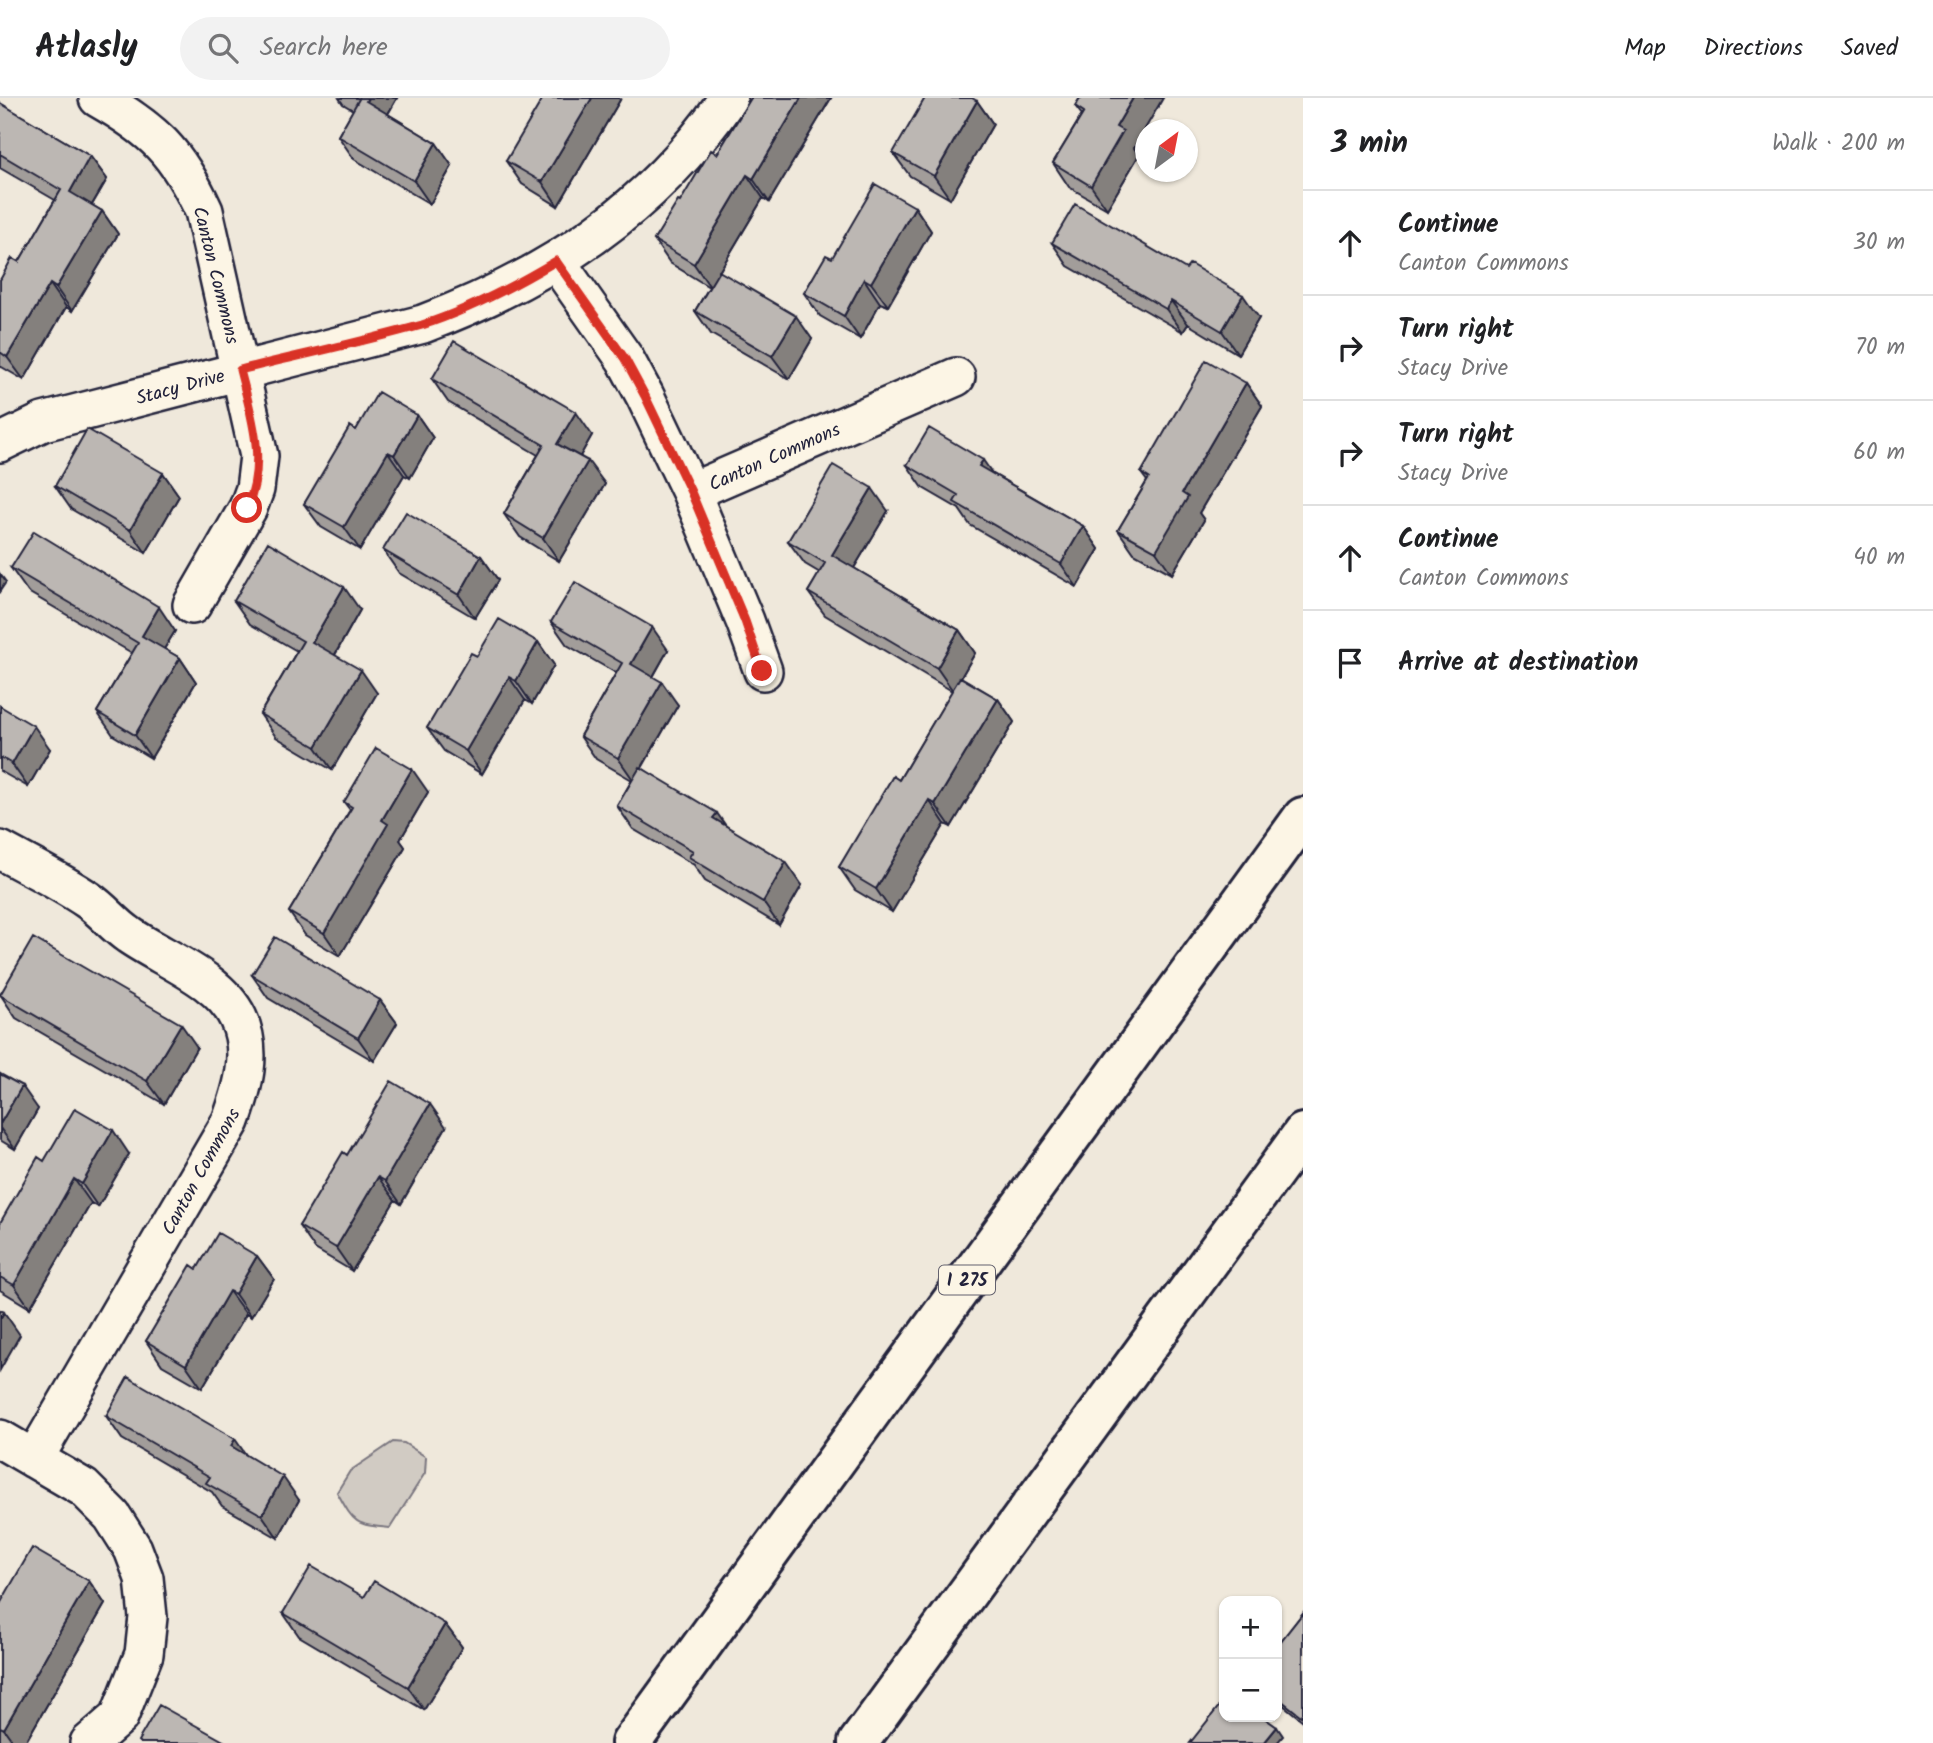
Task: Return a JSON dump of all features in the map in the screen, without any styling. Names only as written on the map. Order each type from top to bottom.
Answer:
[{"type":"highway","name":"I 275","points":[[631,1743],[1303,817]]},
{"type":"highway","points":[[858,1743],[1303,1133]]},
{"type":"street","name":"Canton Commons","points":[[98,98],[149,131],[172,153],[204,211],[259,456],[255,489],[247,508],[192,605]]},
{"type":"street","name":"Stacy Drive","points":[[0,443],[43,422],[423,324],[465,309],[518,284],[619,218],[689,151],[728,98]]},
{"type":"street","points":[[556,261],[625,359],[691,492]]},
{"type":"street","name":"Canton Commons","points":[[762,671],[745,621],[691,492],[956,377]]},
{"type":"street","name":"Canton Commons","points":[[0,850],[90,901],[128,934],[195,974],[223,996],[238,1018],[245,1046],[246,1071],[231,1122],[34,1459]]},
{"type":"street","points":[[0,1439],[84,1488],[112,1516],[133,1549],[144,1578],[148,1617],[144,1654],[119,1717],[89,1743]]},
{"type":"shaded area","points":[[393,1442],[404,1443],[426,1457],[425,1473],[390,1528],[362,1523],[347,1510],[337,1492],[350,1471]]},
{"type":"building","points":[[357,98],[368,98],[366,101],[436,143],[414,181],[338,136],[359,99]]},
{"type":"building","points":[[543,98],[592,98],[542,182],[506,161]]},
{"type":"building","points":[[751,98],[801,98],[753,179],[747,175],[694,264],[654,240],[711,150],[717,154]]},
{"type":"building","points":[[925,98],[972,98],[977,101],[934,176],[893,153]]},
{"type":"building","points":[[1080,98],[1133,98],[1116,127],[1123,131],[1091,186],[1053,163],[1084,112],[1075,106]]},
{"type":"building","points":[[0,103],[90,156],[70,192],[102,211],[56,288],[50,284],[7,357],[0,352],[0,280],[12,258],[19,262],[61,190],[0,154]]},
{"type":"building","points":[[875,184],[915,207],[871,283],[864,279],[844,316],[804,293],[826,255],[832,258]]},
{"type":"building","points":[[1075,204],[1186,269],[1190,264],[1243,295],[1222,331],[1171,301],[1166,309],[1052,243]]},
{"type":"building","points":[[719,271],[796,316],[772,356],[695,311]]},
{"type":"building","points":[[454,341],[576,412],[557,444],[588,461],[543,538],[504,514],[544,445],[432,379]]},
{"type":"building","points":[[1206,360],[1246,383],[1182,493],[1188,497],[1156,551],[1118,530],[1149,478],[1141,473]]},
{"type":"building","points":[[378,392],[417,415],[394,455],[388,452],[344,527],[304,504],[350,426],[356,430]]},
{"type":"building","points":[[929,428],[983,460],[979,466],[1083,526],[1061,564],[954,502],[958,495],[907,465]]},
{"type":"building","points":[[87,429],[163,473],[130,530],[55,486]]},
{"type":"building","points":[[833,465],[872,488],[832,555],[959,630],[937,668],[808,592],[825,563],[788,541]]},
{"type":"building","points":[[406,512],[481,556],[459,595],[383,550]]},
{"type":"building","points":[[34,531],[159,607],[142,636],[180,658],[135,735],[97,712],[138,643],[11,568]]},
{"type":"building","points":[[268,542],[344,587],[312,642],[361,670],[316,747],[260,714],[303,641],[234,601]]},
{"type":"building","points":[[575,582],[652,627],[631,664],[662,682],[618,758],[580,736],[622,663],[551,622]]},
{"type":"building","points":[[499,619],[538,642],[516,681],[509,677],[466,751],[427,728],[471,653],[477,656]]},
{"type":"building","points":[[960,677],[998,699],[935,804],[929,800],[876,889],[839,867],[893,776],[899,780]]},
{"type":"building","points":[[0,706],[34,726],[12,764],[0,757]]},
{"type":"building","points":[[376,748],[412,769],[382,820],[388,824],[324,933],[289,912],[352,807],[344,802]]},
{"type":"building","points":[[640,767],[717,813],[713,818],[786,862],[763,902],[689,857],[693,851],[617,806]]},
{"type":"building","points":[[275,937],[380,1000],[358,1038],[252,975]]},
{"type":"building","points":[[33,938],[181,1024],[147,1081],[0,995]]},
{"type":"building","points":[[0,1074],[22,1086],[0,1124]]},
{"type":"building","points":[[391,1081],[430,1104],[385,1181],[378,1177],[336,1248],[299,1226],[343,1152],[347,1155]]},
{"type":"building","points":[[75,1108],[113,1130],[82,1184],[74,1179],[14,1285],[0,1277],[0,1223],[38,1157],[44,1161]]},
{"type":"building","points":[[218,1233],[257,1256],[235,1294],[229,1291],[186,1365],[146,1341],[191,1265],[197,1269]]},
{"type":"building","points":[[128,1377],[235,1439],[231,1446],[283,1477],[262,1515],[206,1483],[210,1477],[106,1416]]},
{"type":"building","points":[[32,1548],[89,1581],[4,1729],[0,1727],[0,1604]]},
{"type":"building","points":[[311,1566],[364,1597],[374,1581],[445,1624],[408,1687],[283,1613]]},
{"type":"building","points":[[1303,1613],[1301,1716],[1282,1701],[1282,1640]]},
{"type":"building","points":[[159,1705],[227,1743],[140,1743],[138,1741]]},
{"type":"building","points":[[1219,1706],[1219,1722],[1270,1722],[1277,1727],[1264,1743],[1190,1743]]},
{"type":"route","points":[[247,508],[255,489],[259,456],[240,370],[423,324],[465,309],[518,284],[556,261],[625,359],[645,396],[691,492],[745,621],[762,671]]}]
